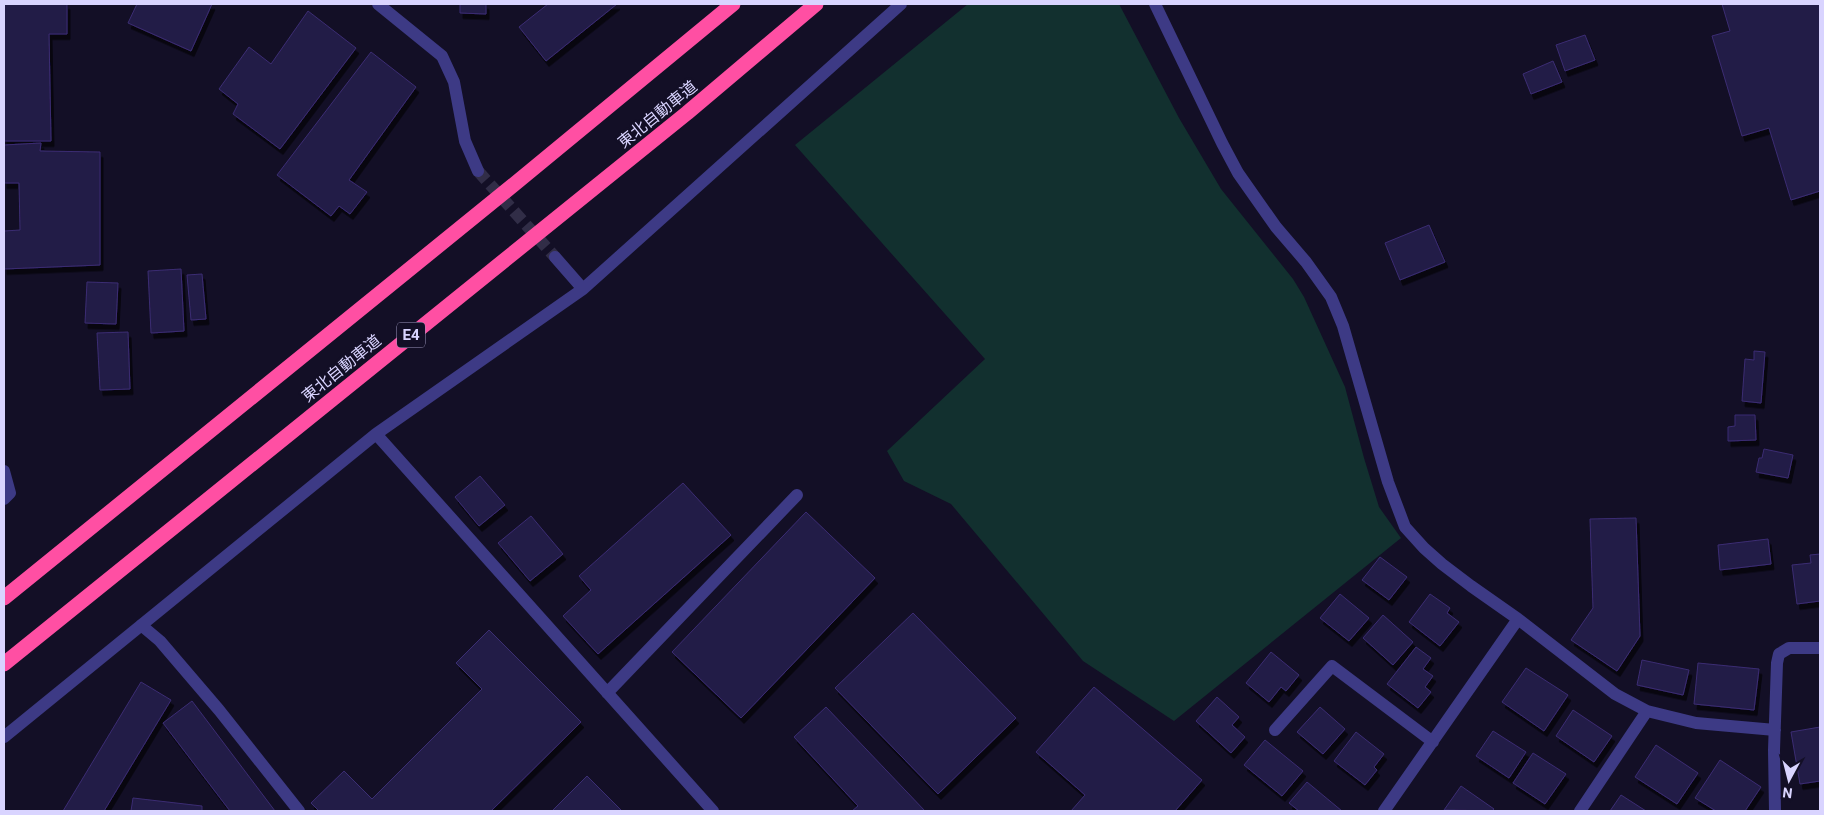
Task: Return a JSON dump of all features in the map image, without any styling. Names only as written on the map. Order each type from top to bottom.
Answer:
[{"type":"highway","name":"東北自動車道","points":[[4,598],[734,4]]},
{"type":"highway","name":"東北自動車道","points":[[4,664],[680,119],[816,4]]},
{"type":"street","points":[[378,4],[442,56],[454,82],[465,141],[478,171]]},
{"type":"street","points":[[4,737],[376,434],[583,289],[901,4]]},
{"type":"street","points":[[1155,4],[1238,173],[1276,227],[1306,262],[1331,297],[1343,326],[1388,482],[1405,527],[1442,564],[1518,619],[1615,694],[1646,711],[1696,723],[1775,730]]},
{"type":"street","points":[[555,257],[583,289]]},
{"type":"street","points":[[376,434],[712,811]]},
{"type":"street","points":[[4,471],[10,493],[4,499]]},
{"type":"street","points":[[607,693],[796,496]]},
{"type":"street","points":[[1384,811],[1518,619]]},
{"type":"street","points":[[141,625],[160,641],[219,710],[298,811]]},
{"type":"street","points":[[1775,811],[1774,750],[1777,663],[1779,654],[1790,648],[1820,648]]},
{"type":"street","points":[[1275,730],[1332,666],[1433,742]]},
{"type":"street","points":[[1580,811],[1646,711]]},
{"type":"green space","points":[[968,4],[1119,4],[1179,118],[1221,189],[1293,279],[1304,297],[1345,387],[1379,507],[1401,538],[1174,721],[1083,661],[951,504],[904,481],[887,451],[985,359],[795,145]]},
{"type":"building","points":[[4,4],[67,4],[67,34],[49,34],[51,141],[4,141]]},
{"type":"building","points":[[137,4],[212,4],[191,51],[128,23]]},
{"type":"building","points":[[460,4],[486,4],[486,14],[460,13]]},
{"type":"building","points":[[548,4],[617,4],[546,61],[519,27]]},
{"type":"building","points":[[1722,4],[1820,4],[1820,191],[1791,200],[1769,128],[1742,136],[1712,36],[1730,31]]},
{"type":"building","points":[[308,11],[356,48],[280,149],[233,114],[238,104],[219,89],[249,47],[271,64]]},
{"type":"building","points":[[1585,35],[1595,60],[1565,71],[1556,45]]},
{"type":"building","points":[[371,52],[416,87],[349,180],[367,192],[350,214],[339,206],[331,216],[277,175]]},
{"type":"building","points":[[1553,61],[1562,82],[1531,94],[1523,74]]},
{"type":"building","points":[[41,143],[40,151],[100,152],[100,265],[4,269],[4,231],[20,230],[19,183],[4,183],[4,145]]},
{"type":"building","points":[[1429,225],[1445,262],[1400,280],[1385,243]]},
{"type":"building","points":[[181,269],[184,331],[151,333],[148,271]]},
{"type":"building","points":[[202,274],[206,319],[191,320],[187,275]]},
{"type":"building","points":[[87,282],[118,283],[116,324],[85,323]]},
{"type":"building","points":[[128,332],[130,389],[100,390],[97,333]]},
{"type":"building","points":[[1754,351],[1765,352],[1761,403],[1742,401],[1745,359],[1754,360]]},
{"type":"building","points":[[1735,415],[1755,415],[1756,440],[1728,441],[1728,427],[1735,426]]},
{"type":"building","points":[[1764,449],[1793,455],[1788,478],[1756,472],[1759,458],[1762,458]]},
{"type":"building","points":[[480,476],[505,505],[479,526],[455,497]]},
{"type":"building","points":[[683,483],[731,535],[598,654],[563,616],[591,590],[579,576]]},
{"type":"building","points":[[806,512],[875,578],[741,718],[672,652]]},
{"type":"building","points":[[531,516],[563,554],[530,581],[498,543]]},
{"type":"building","points":[[1636,518],[1640,636],[1617,671],[1571,640],[1593,608],[1590,519]]},
{"type":"building","points":[[1768,539],[1771,564],[1720,570],[1718,545]]},
{"type":"building","points":[[1820,554],[1820,601],[1797,604],[1792,565],[1811,563],[1810,555]]},
{"type":"building","points":[[1380,557],[1407,577],[1389,600],[1362,580]]},
{"type":"building","points":[[1340,594],[1369,618],[1349,641],[1320,618]]},
{"type":"building","points":[[1430,594],[1450,608],[1447,613],[1459,622],[1440,646],[1409,622]]},
{"type":"building","points":[[913,613],[1016,718],[938,794],[835,688]]},
{"type":"building","points":[[1383,615],[1413,642],[1393,665],[1363,638]]},
{"type":"building","points":[[489,630],[581,722],[491,811],[319,811],[311,803],[344,771],[372,799],[482,689],[456,663]]},
{"type":"building","points":[[1416,647],[1431,658],[1423,669],[1433,676],[1425,687],[1431,692],[1418,708],[1387,684]]},
{"type":"building","points":[[1271,652],[1299,675],[1286,691],[1281,687],[1269,702],[1246,683]]},
{"type":"building","points":[[1642,660],[1689,670],[1683,695],[1637,685]]},
{"type":"building","points":[[1698,663],[1759,669],[1754,710],[1694,704]]},
{"type":"building","points":[[1526,668],[1568,695],[1544,731],[1502,702]]},
{"type":"building","points":[[141,682],[171,700],[104,811],[63,811]]},
{"type":"building","points":[[1094,687],[1202,780],[1175,811],[1071,811],[1085,795],[1036,752]]},
{"type":"building","points":[[1217,697],[1239,717],[1232,725],[1245,737],[1231,753],[1196,721]]},
{"type":"building","points":[[192,701],[275,811],[230,811],[163,723]]},
{"type":"building","points":[[826,707],[925,811],[852,811],[858,806],[794,737]]},
{"type":"building","points":[[1320,707],[1345,729],[1323,754],[1297,732]]},
{"type":"building","points":[[1573,710],[1612,736],[1594,762],[1556,736]]},
{"type":"building","points":[[1820,727],[1820,781],[1800,784],[1791,732]]},
{"type":"building","points":[[1493,731],[1526,752],[1509,778],[1476,756]]},
{"type":"building","points":[[1356,732],[1384,754],[1374,767],[1377,770],[1365,785],[1334,761]]},
{"type":"building","points":[[1265,740],[1303,771],[1282,796],[1244,765]]},
{"type":"building","points":[[1656,745],[1698,773],[1677,804],[1635,777]]},
{"type":"building","points":[[1533,753],[1566,774],[1545,804],[1513,783]]},
{"type":"building","points":[[1720,760],[1761,787],[1745,811],[1716,811],[1695,798]]},
{"type":"building","points":[[587,776],[622,811],[552,811]]},
{"type":"building","points":[[1307,782],[1342,811],[1299,811],[1289,803]]},
{"type":"building","points":[[1461,786],[1494,809],[1492,811],[1444,810]]},
{"type":"building","points":[[1621,795],[1646,811],[1610,811]]},
{"type":"building","points":[[133,798],[202,806],[202,811],[131,811]]},
{"type":"tunnel","points":[[478,171],[555,257]]}]
